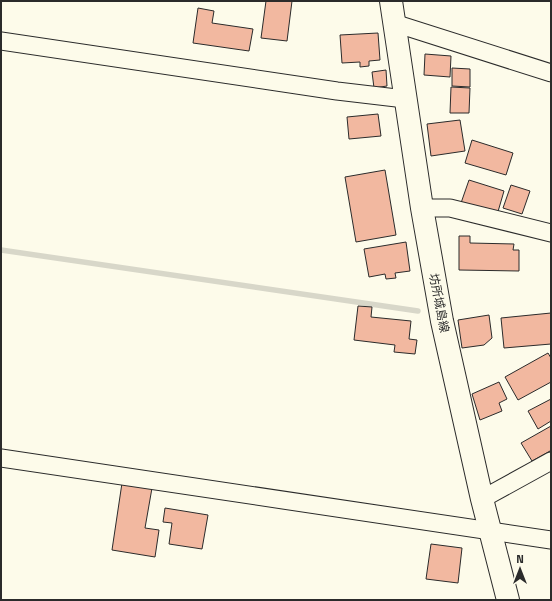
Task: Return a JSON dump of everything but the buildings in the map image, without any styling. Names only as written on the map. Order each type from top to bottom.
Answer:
[{"type":"main road","name":"坊所城島線","points":[[391,1],[422,208],[442,321],[482,498],[508,600]]},
{"type":"street","points":[[394,23],[551,73]]},
{"type":"street","points":[[1,41],[337,91],[405,99]]},
{"type":"street","points":[[422,208],[450,208],[551,233]]},
{"type":"street","points":[[1,458],[551,540]]},
{"type":"street","points":[[482,498],[551,460]]},
{"type":"waterway","points":[[1,250],[418,311]]}]
